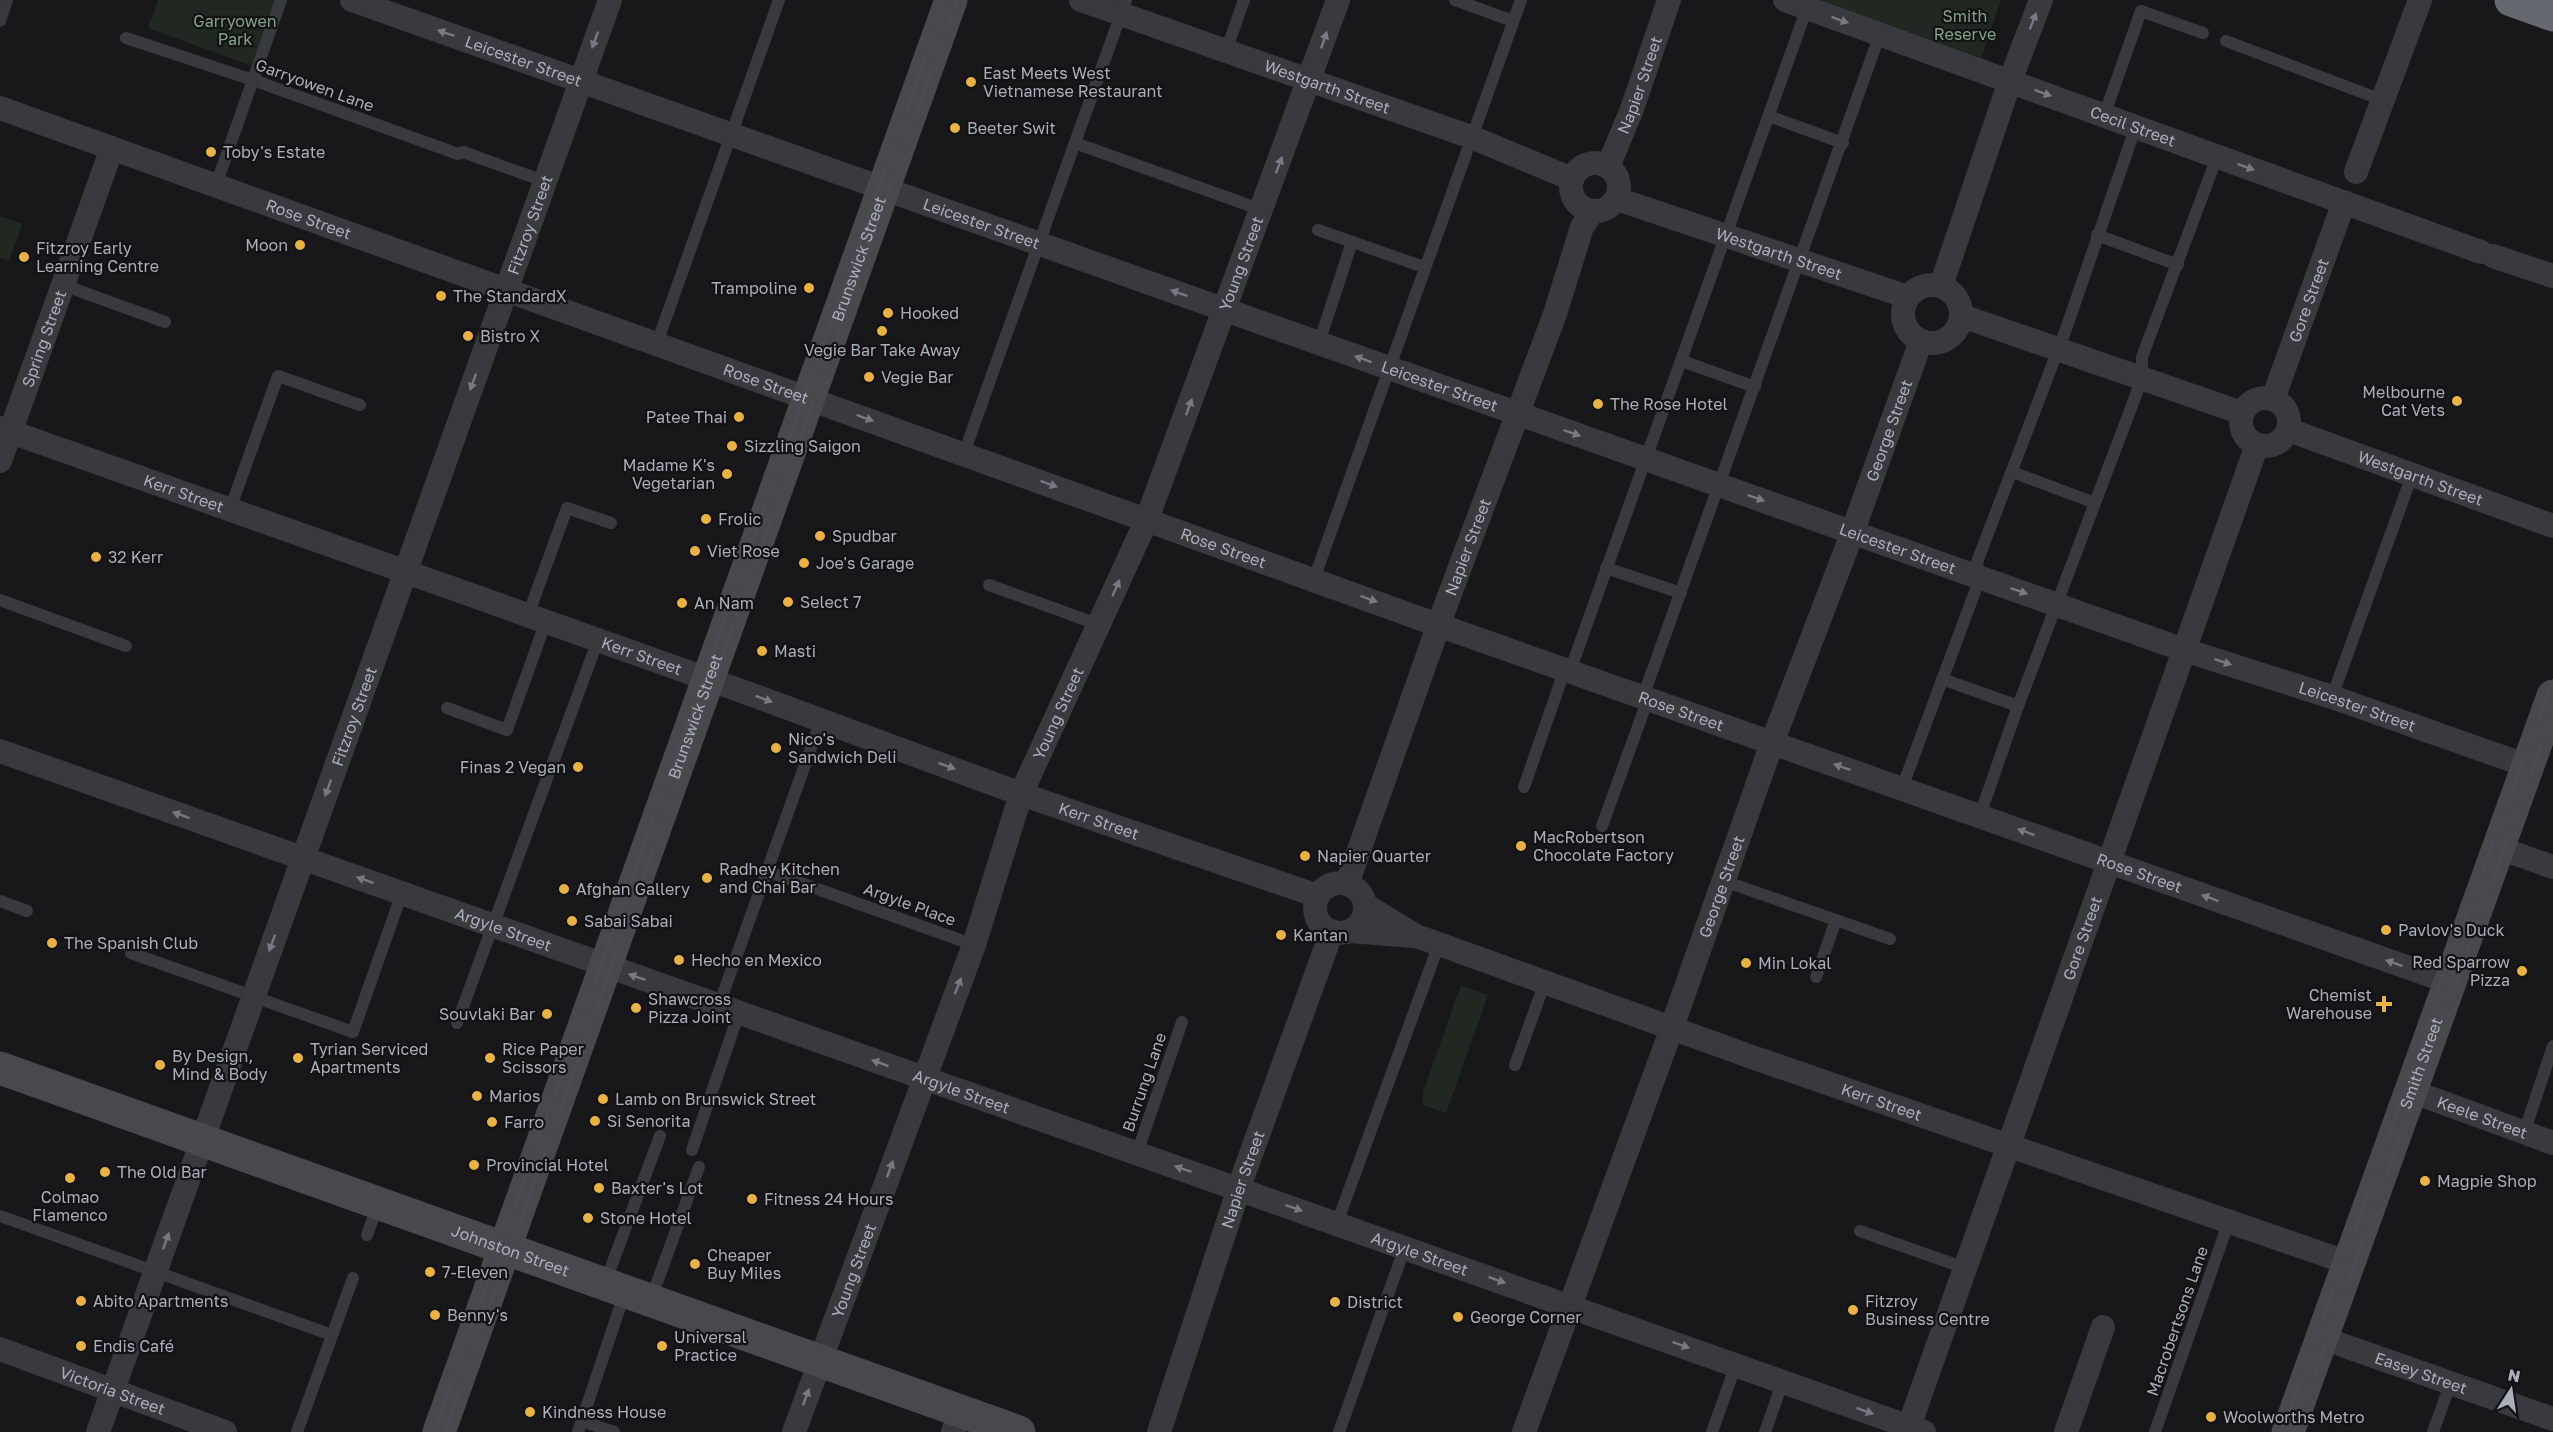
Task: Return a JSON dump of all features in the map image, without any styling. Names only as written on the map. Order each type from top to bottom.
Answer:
[{"type":"highway","points":[[2511,0],[2553,15]]},
{"type":"street","name":"Leicester Street","points":[[352,0],[2184,650],[2332,697],[2528,766]]},
{"type":"street","name":"Fitzroy Street","points":[[98,1432],[610,0]]},
{"type":"street","name":"Brunswick Street","points":[[439,1432],[951,0]]},
{"type":"street","name":"Westgarth Street","points":[[1081,0],[1124,7],[1226,51],[1471,137],[1572,178]]},
{"type":"street","name":"Young Street","points":[[794,1432],[974,945],[1021,794],[1147,519],[1338,0]]},
{"type":"street","name":"Napier Street","points":[[1608,167],[1632,109],[1669,0]]},
{"type":"street","points":[[1941,286],[2010,81],[2041,0]]},
{"type":"street","points":[[2356,172],[2420,0]]},
{"type":"street","name":"Cecil Street","points":[[1796,4],[2553,276]]},
{"type":"street","name":"Rose Street","points":[[0,108],[1645,698],[2449,982]]},
{"type":"street","name":"Spring Street","points":[[0,461],[5,430],[63,285],[112,148]]},
{"type":"street","points":[[1594,163],[1608,167],[1618,177],[1620,192],[1617,199],[1607,209],[1592,212],[1584,209],[1573,197],[1572,178],[1580,168],[1587,164],[1594,163]]},
{"type":"street","name":"Westgarth Street","points":[[1617,199],[1908,297]]},
{"type":"street","name":"Gore Street","points":[[2273,399],[2344,202]]},
{"type":"street","name":"Napier Street","points":[[1347,884],[1438,624],[1555,314],[1582,227],[1592,212]]},
{"type":"street","points":[[1926,286],[1941,286],[1956,298],[1961,306],[1962,316],[1955,333],[1939,342],[1921,341],[1913,337],[1904,322],[1904,305],[1908,297],[1926,286]]},
{"type":"street","points":[[1962,316],[2242,413]]},
{"type":"street","name":"George Street","points":[[1524,1432],[1672,1028],[1772,742],[1852,532],[1921,341]]},
{"type":"street","points":[[2258,398],[2273,399],[2285,408],[2289,430],[2279,442],[2272,445],[2257,445],[2245,436],[2240,421],[2242,413],[2251,401],[2258,398]]},
{"type":"street","name":"Kerr Street","points":[[5,430],[709,679],[1021,794],[1318,896]]},
{"type":"street","name":"Westgarth Street","points":[[2289,430],[2553,526]]},
{"type":"street","name":"Gore Street","points":[[1913,1430],[1965,1268],[2257,445]]},
{"type":"street","name":"Smith Street","points":[[2288,1432],[2553,696]]},
{"type":"street","name":"Argyle Street","points":[[0,751],[1783,1381],[1913,1430]]},
{"type":"street","points":[[2499,848],[2553,867]]},
{"type":"street","points":[[1334,884],[1347,884],[1359,892],[1365,905],[1362,921],[1341,931],[1324,927],[1316,913],[1318,896],[1334,884]]},
{"type":"street","name":"Kerr Street","points":[[1365,905],[1416,936],[1672,1028],[2349,1263]]},
{"type":"street","name":"Napier Street","points":[[1159,1432],[1238,1188],[1341,931]]},
{"type":"street","name":"Kerr Street","points":[[1341,931],[1416,936]]},
{"type":"street","name":"Johnston Street","points":[[0,1068],[819,1362],[957,1422],[1019,1432]]},
{"type":"street","name":"Keele Street","points":[[2411,1091],[2553,1143]]},
{"type":"street","points":[[2066,1432],[2103,1328]]},
{"type":"street","name":"Easey Street","points":[[2322,1338],[2553,1419]]},
{"type":"street","name":"Victoria Street","points":[[0,1349],[225,1432]]},
{"type":"lane","points":[[0,21],[8,0]]},
{"type":"lane","points":[[216,185],[281,0]]},
{"type":"lane","points":[[657,343],[779,0]]},
{"type":"lane","points":[[1226,51],[1244,0]]},
{"type":"lane","points":[[1455,0],[1513,21]]},
{"type":"lane","points":[[1314,579],[1521,0]]},
{"type":"lane","points":[[1524,787],[1682,361],[1769,116],[1796,4]]},
{"type":"lane","points":[[964,453],[1124,7]]},
{"type":"lane","points":[[2104,116],[2141,11],[2203,33]]},
{"type":"lane","points":[[1602,826],[1681,593],[1880,34]]},
{"type":"lane","name":"Garryowen Lane","points":[[126,38],[253,80],[458,154],[464,152],[544,181]]},
{"type":"lane","points":[[2226,41],[2382,100]]},
{"type":"lane","points":[[1769,116],[1843,143]]},
{"type":"lane","points":[[1902,788],[1980,578],[1977,562],[2058,349],[2136,126]]},
{"type":"lane","points":[[1075,142],[1262,210]]},
{"type":"lane","points":[[1980,815],[2018,706],[2142,379],[2142,357],[2217,157]]},
{"type":"lane","points":[[1318,230],[1424,267]]},
{"type":"lane","points":[[2097,235],[2178,265]]},
{"type":"lane","points":[[1319,343],[1352,242]]},
{"type":"lane","points":[[63,285],[165,322]]},
{"type":"lane","points":[[1682,361],[1755,387]]},
{"type":"lane","points":[[230,509],[278,376],[360,405]]},
{"type":"lane","points":[[2012,472],[2095,503]]},
{"type":"lane","points":[[2332,697],[2412,475]]},
{"type":"lane","points":[[447,708],[507,730],[567,508],[611,523]]},
{"type":"lane","points":[[1606,568],[1681,593]]},
{"type":"lane","points":[[989,585],[1100,625]]},
{"type":"lane","points":[[0,600],[126,646]]},
{"type":"lane","points":[[457,1023],[598,640]]},
{"type":"lane","points":[[1942,679],[2018,706]]},
{"type":"lane","points":[[692,1150],[767,871],[821,720]]},
{"type":"lane","name":"Argyle Place","points":[[767,871],[974,945]]},
{"type":"lane","points":[[1724,881],[1890,939]]},
{"type":"lane","points":[[131,953],[353,1032],[411,896]]},
{"type":"lane","points":[[0,901],[27,911]]},
{"type":"lane","points":[[1816,977],[1836,920]]},
{"type":"lane","points":[[1337,1223],[1439,944]]},
{"type":"lane","points":[[1515,1065],[1545,982]]},
{"type":"lane","name":"Burrung Lane","points":[[1137,1153],[1182,1022]]},
{"type":"lane","points":[[2524,1133],[2553,1046]]},
{"type":"lane","points":[[614,1432],[580,1426],[627,1292],[660,1136]]},
{"type":"lane","points":[[627,1292],[699,1167]]},
{"type":"lane","points":[[367,1235],[378,1202]]},
{"type":"lane","points":[[0,1215],[332,1335]]},
{"type":"lane","name":"Macrobertsons Lane","points":[[2155,1432],[2229,1221]]},
{"type":"lane","points":[[1860,1231],[1965,1268]]},
{"type":"lane","points":[[1339,1432],[1405,1247]]},
{"type":"lane","points":[[297,1432],[353,1278]]},
{"type":"lane","points":[[1712,1432],[1736,1365]]},
{"type":"lane","points":[[1765,1432],[1783,1381]]},
{"type":"lane","points":[[2433,1432],[2451,1382]]},
{"type":"green space","name":"Garryowen Park","points":[[158,0],[276,0],[252,66],[148,28]]},
{"type":"green space","name":"Smith Reserve","points":[[1820,0],[2001,0],[1981,58]]},
{"type":"green space","points":[[0,216],[22,224],[9,261],[0,258]]},
{"type":"green space","points":[[1461,985],[1488,995],[1446,1113],[1423,1105],[1423,1092]]},
{"type":"tram line","points":[[434,1432],[946,0]]},
{"type":"tram line","points":[[445,1432],[957,0]]},
{"type":"tram line","points":[[2282,1432],[2410,1077],[2442,980],[2553,680]]},
{"type":"tram line","points":[[2294,1432],[2553,713]]},
{"type":"place","name":"East Meets West Vietnamese Restaurant","points":[[971,82]]},
{"type":"place","name":"Beeter Swit","points":[[955,128]]},
{"type":"place","name":"Toby's Estate","points":[[211,152]]},
{"type":"place","name":"Moon","points":[[300,245]]},
{"type":"place","name":"Fitzroy Early Learning Centre","points":[[24,257]]},
{"type":"place","name":"Trampoline","points":[[809,288]]},
{"type":"place","name":"The StandardX","points":[[441,296]]},
{"type":"place","name":"Hooked","points":[[888,313]]},
{"type":"place","name":"Vegie Bar Take Away","points":[[882,331]]},
{"type":"place","name":"Bistro X","points":[[468,336]]},
{"type":"place","name":"Vegie Bar","points":[[869,377]]},
{"type":"place","name":"Melbourne Cat Vets","points":[[2457,401]]},
{"type":"place","name":"The Rose Hotel","points":[[1598,404]]},
{"type":"place","name":"Patee Thai","points":[[739,417]]},
{"type":"place","name":"Sizzling Saigon","points":[[732,446]]},
{"type":"place","name":"Madame K's Vegetarian","points":[[727,474]]},
{"type":"place","name":"Frolic","points":[[706,519]]},
{"type":"place","name":"Spudbar","points":[[820,536]]},
{"type":"place","name":"Viet Rose","points":[[695,551]]},
{"type":"place","name":"32 Kerr","points":[[96,557]]},
{"type":"place","name":"Joe's Garage","points":[[804,563]]},
{"type":"place","name":"Select 7","points":[[788,602]]},
{"type":"place","name":"An Nam","points":[[682,603]]},
{"type":"place","name":"Masti","points":[[762,651]]},
{"type":"place","name":"Nico's Sandwich Deli","points":[[776,748]]},
{"type":"place","name":"Finas 2 Vegan","points":[[578,767]]},
{"type":"place","name":"MacRobertson Chocolate Factory","points":[[1521,846]]},
{"type":"place","name":"Napier Quarter","points":[[1305,856]]},
{"type":"place","name":"Radhey Kitchen and Chai Bar","points":[[707,878]]},
{"type":"place","name":"Afghan Gallery","points":[[564,889]]},
{"type":"place","name":"Sabai Sabai","points":[[572,921]]},
{"type":"place","name":"Pavlov's Duck","points":[[2386,930]]},
{"type":"place","name":"Kantan","points":[[1281,935]]},
{"type":"place","name":"The Spanish Club","points":[[52,943]]},
{"type":"place","name":"Hecho en Mexico","points":[[679,960]]},
{"type":"place","name":"Min Lokal","points":[[1746,963]]},
{"type":"place","name":"Red Sparrow Pizza","points":[[2522,971]]},
{"type":"place","name":"Chemist Warehouse","points":[[2384,1004]]},
{"type":"place","name":"Shawcross Pizza Joint","points":[[636,1008]]},
{"type":"place","name":"Souvlaki Bar","points":[[547,1014]]},
{"type":"place","name":"Tyrian Serviced Apartments","points":[[298,1058]]},
{"type":"place","name":"Rice Paper Scissors","points":[[490,1058]]},
{"type":"place","name":"By Design, Mind & Body","points":[[160,1065]]},
{"type":"place","name":"Marios","points":[[477,1096]]},
{"type":"place","name":"Lamb on Brunswick Street","points":[[603,1099]]},
{"type":"place","name":"Si Senorita","points":[[595,1121]]},
{"type":"place","name":"Farro","points":[[492,1122]]},
{"type":"place","name":"Provincial Hotel","points":[[474,1165]]},
{"type":"place","name":"The Old Bar","points":[[105,1172]]},
{"type":"place","name":"Colmao Flamenco","points":[[70,1178]]},
{"type":"place","name":"Magpie Shop","points":[[2425,1181]]},
{"type":"place","name":"Baxter's Lot","points":[[599,1188]]},
{"type":"place","name":"Fitness 24 Hours","points":[[752,1199]]},
{"type":"place","name":"Stone Hotel","points":[[588,1218]]},
{"type":"place","name":"Cheaper Buy Miles","points":[[695,1264]]},
{"type":"place","name":"7-Eleven","points":[[430,1272]]},
{"type":"place","name":"Abito Apartments","points":[[81,1301]]},
{"type":"place","name":"District","points":[[1335,1302]]},
{"type":"place","name":"Fitzroy Business Centre","points":[[1853,1310]]},
{"type":"place","name":"Benny's","points":[[435,1315]]},
{"type":"place","name":"George Corner","points":[[1458,1317]]},
{"type":"place","name":"Endis Café","points":[[81,1346]]},
{"type":"place","name":"Universal Practice","points":[[662,1346]]},
{"type":"place","name":"Kindness House","points":[[530,1412]]},
{"type":"place","name":"Woolworths Metro","points":[[2211,1417]]}]
